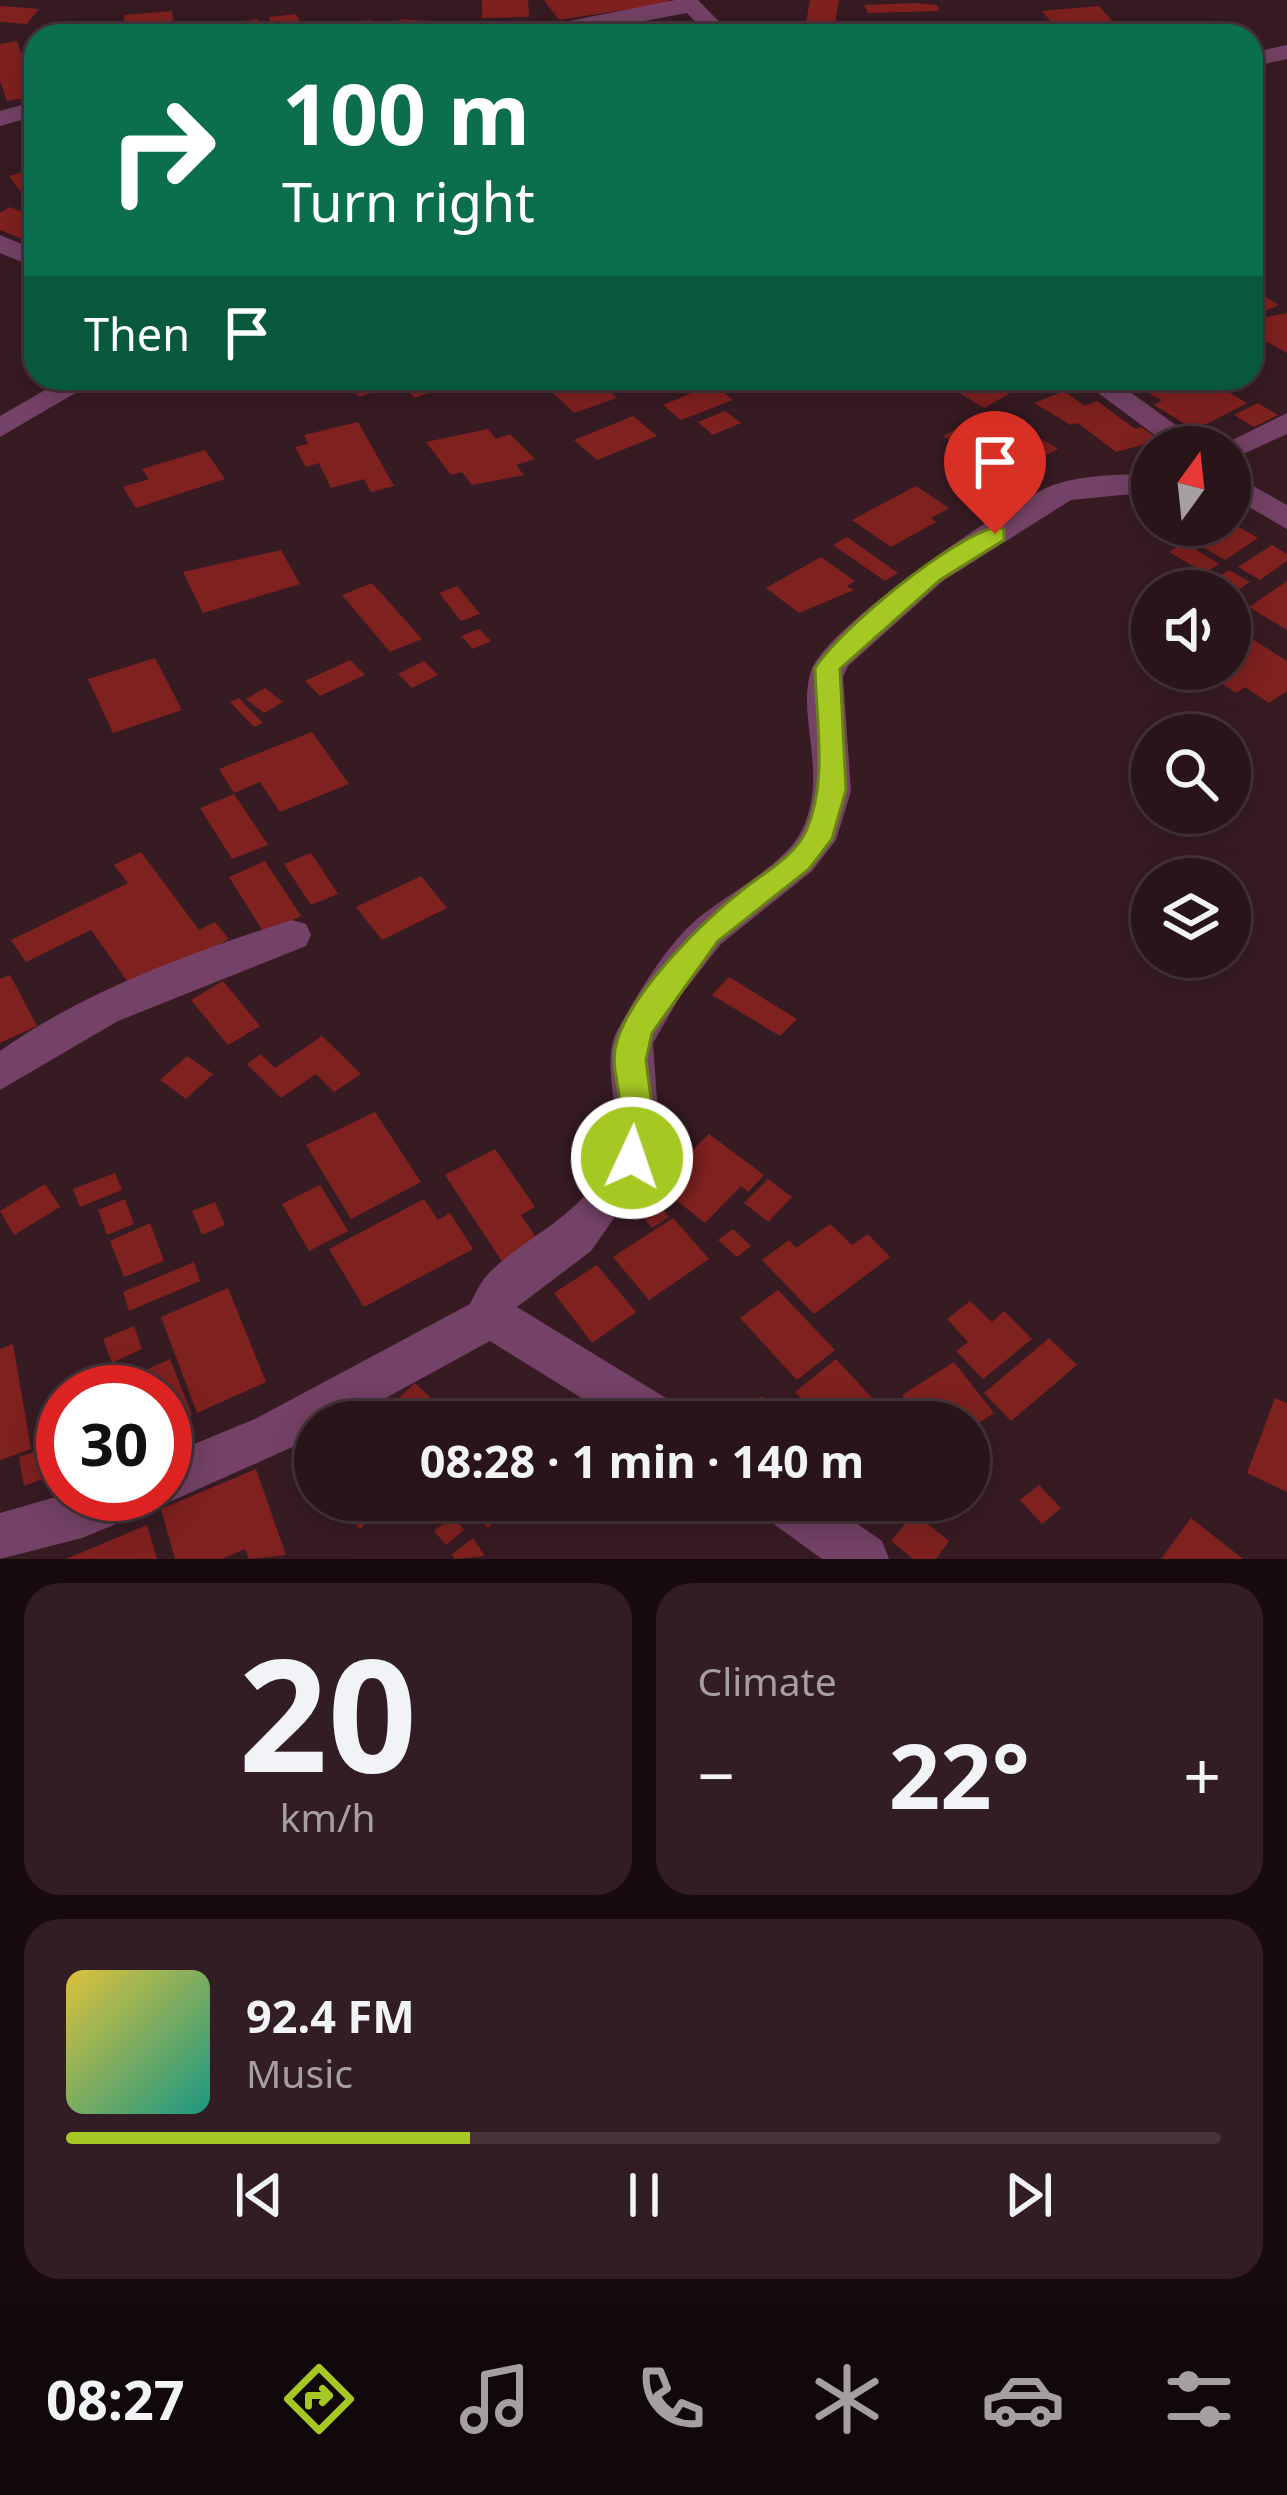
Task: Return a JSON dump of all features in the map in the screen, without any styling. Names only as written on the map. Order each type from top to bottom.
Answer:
[{"type":"street","points":[[587,24],[688,3],[710,24]]},
{"type":"street","points":[[0,428],[66,390]]},
{"type":"street","points":[[1109,390],[1161,426]]},
{"type":"street","points":[[1251,440],[1287,422]]},
{"type":"street","points":[[192,1469],[272,1435],[486,1319],[503,1289],[575,1238],[632,1158],[637,1114],[632,1042],[667,984],[707,933],[799,861],[818,839],[832,790],[826,677],[833,660],[932,574],[1060,493],[1084,486],[1131,484]]},
{"type":"street","points":[[1251,496],[1287,519]]},
{"type":"street","points":[[0,1073],[48,1035],[87,1014],[292,935]]},
{"type":"street","points":[[486,1319],[502,1322],[628,1401]]},
{"type":"street","points":[[0,1538],[58,1521]]},
{"type":"street","points":[[811,1521],[864,1559]]},
{"type":"building","points":[[482,0],[528,0],[529,17],[482,18]]},
{"type":"building","points":[[544,0],[669,0],[669,3],[559,20]]},
{"type":"building","points":[[810,0],[839,0],[835,24],[806,23]]},
{"type":"building","points":[[864,5],[937,5],[939,11],[868,13]]},
{"type":"building","points":[[0,6],[39,9],[27,24],[0,22]]},
{"type":"building","points":[[1099,6],[1114,23],[1053,24],[1042,11]]},
{"type":"building","points":[[172,11],[174,24],[124,24],[124,15]]},
{"type":"building","points":[[296,14],[301,24],[272,24],[269,17]]},
{"type":"building","points":[[400,19],[468,24],[397,24]]},
{"type":"building","points":[[17,41],[24,61],[24,98],[7,101],[0,81],[0,44]]},
{"type":"building","points":[[24,172],[24,190],[20,191],[9,176]]},
{"type":"building","points":[[10,207],[24,212],[24,240],[0,230],[0,213]]},
{"type":"building","points":[[1263,295],[1279,305],[1263,312]]},
{"type":"building","points":[[1287,313],[1287,353],[1263,340],[1263,318]]},
{"type":"building","points":[[407,390],[435,390],[415,398]]},
{"type":"building","points":[[550,390],[609,390],[617,398],[574,413]]},
{"type":"building","points":[[699,390],[720,390],[733,400],[681,420],[663,405]]},
{"type":"building","points":[[1003,390],[1009,394],[984,408],[958,392]]},
{"type":"building","points":[[1225,390],[1247,403],[1203,426],[1188,426],[1154,405],[1162,400],[1150,394]]},
{"type":"building","points":[[1064,391],[1085,406],[1097,401],[1131,426],[1131,448],[1116,452],[1078,423],[1071,425],[1034,403]]},
{"type":"building","points":[[1258,403],[1278,415],[1254,427],[1234,415]]},
{"type":"building","points":[[725,411],[741,423],[713,435],[698,422]]},
{"type":"building","points":[[989,412],[1006,422],[960,447],[943,436]]},
{"type":"building","points":[[633,416],[657,436],[597,460],[574,440]]},
{"type":"building","points":[[358,422],[394,486],[371,492],[364,479],[331,488],[319,463],[306,467],[295,447],[308,444],[304,435]]},
{"type":"building","points":[[1018,425],[1058,449],[1011,473],[977,452]]},
{"type":"building","points":[[488,429],[496,439],[510,434],[535,459],[516,465],[524,475],[472,485],[462,472],[451,475],[426,442]]},
{"type":"building","points":[[205,450],[225,479],[136,508],[123,487],[149,479],[142,469]]},
{"type":"building","points":[[916,486],[949,508],[931,518],[936,522],[891,547],[852,520]]},
{"type":"building","points":[[847,537],[898,573],[885,581],[833,545]]},
{"type":"building","points":[[1272,545],[1287,554],[1287,561],[1260,580],[1251,570],[1238,567]]},
{"type":"building","points":[[1190,546],[1219,564],[1200,570],[1169,552]]},
{"type":"building","points":[[1201,546],[1246,546],[1225,560]]},
{"type":"building","points":[[281,550],[300,584],[203,613],[183,572]]},
{"type":"building","points":[[821,557],[855,581],[847,586],[854,590],[799,613],[766,588]]},
{"type":"building","points":[[1287,581],[1287,630],[1251,606]]},
{"type":"building","points":[[372,583],[422,639],[390,652],[342,595]]},
{"type":"building","points":[[457,586],[480,614],[461,621],[439,593]]},
{"type":"building","points":[[479,629],[491,641],[473,649],[461,636]]},
{"type":"building","points":[[1251,638],[1287,661],[1287,691],[1269,703],[1250,690]]},
{"type":"building","points":[[155,658],[182,710],[113,733],[88,679]]},
{"type":"building","points":[[350,660],[365,675],[320,696],[305,681]]},
{"type":"building","points":[[424,661],[438,675],[412,688],[398,674]]},
{"type":"building","points":[[265,688],[283,702],[264,713],[246,699]]},
{"type":"building","points":[[239,698],[263,723],[254,727],[230,702]]},
{"type":"building","points":[[312,732],[349,784],[280,812],[260,782],[234,793],[219,769]]},
{"type":"building","points":[[234,794],[268,845],[232,859],[200,808]]},
{"type":"building","points":[[141,852],[199,930],[215,922],[229,939],[133,989],[91,930],[26,962],[11,940],[128,883],[114,865]]},
{"type":"building","points":[[311,853],[338,894],[311,905],[284,864]]},
{"type":"building","points":[[265,861],[301,916],[264,933],[229,877]]},
{"type":"building","points":[[421,876],[447,908],[382,940],[356,907]]},
{"type":"building","points":[[10,975],[37,1026],[0,1043],[0,979]]},
{"type":"building","points":[[729,977],[797,1019],[780,1036],[712,995]]},
{"type":"building","points":[[223,981],[260,1026],[228,1045],[191,1000]]},
{"type":"building","points":[[322,1036],[361,1074],[334,1092],[316,1074],[281,1098],[247,1064],[261,1054],[275,1068]]},
{"type":"building","points":[[187,1056],[213,1074],[186,1099],[160,1080]]},
{"type":"building","points":[[375,1112],[421,1182],[351,1219],[306,1145]]},
{"type":"building","points":[[709,1134],[764,1175],[748,1192],[741,1186],[705,1223],[657,1185]]},
{"type":"building","points":[[495,1149],[535,1207],[521,1215],[544,1249],[507,1269],[445,1175]]},
{"type":"building","points":[[115,1173],[122,1190],[80,1207],[73,1189]]},
{"type":"building","points":[[768,1179],[792,1197],[768,1222],[744,1203]]},
{"type":"building","points":[[45,1184],[60,1207],[14,1235],[0,1211]]},
{"type":"building","points":[[320,1185],[348,1231],[309,1251],[282,1204]]},
{"type":"building","points":[[651,1196],[669,1217],[652,1228],[634,1207]]},
{"type":"building","points":[[125,1199],[134,1224],[107,1235],[98,1210]]},
{"type":"building","points":[[424,1199],[438,1220],[450,1213],[473,1249],[364,1307],[329,1249]]},
{"type":"building","points":[[215,1202],[225,1225],[202,1235],[192,1211]]},
{"type":"building","points":[[673,1218],[709,1259],[649,1300],[613,1257]]},
{"type":"building","points":[[150,1223],[164,1261],[124,1277],[110,1241]]},
{"type":"building","points":[[830,1224],[852,1245],[868,1234],[890,1257],[814,1314],[762,1260],[789,1240],[796,1248]]},
{"type":"building","points":[[733,1229],[751,1246],[737,1257],[718,1240]]},
{"type":"building","points":[[194,1262],[200,1281],[129,1311],[123,1292]]},
{"type":"building","points":[[597,1265],[636,1312],[592,1343],[554,1293]]},
{"type":"building","points":[[228,1288],[266,1382],[197,1413],[192,1365],[179,1365],[161,1317]]},
{"type":"building","points":[[778,1290],[835,1350],[797,1380],[740,1318]]},
{"type":"building","points":[[970,1301],[992,1322],[1004,1311],[1032,1339],[983,1379],[956,1351],[968,1342],[947,1319]]},
{"type":"building","points":[[134,1326],[142,1349],[112,1363],[103,1339]]},
{"type":"building","points":[[1049,1338],[1077,1365],[1011,1421],[984,1393]]},
{"type":"building","points":[[13,1344],[31,1449],[0,1460],[0,1349]]},
{"type":"building","points":[[836,1359],[875,1401],[804,1401],[795,1392]]},
{"type":"building","points":[[954,1362],[985,1401],[906,1401],[902,1395]]},
{"type":"building","points":[[415,1383],[434,1401],[395,1401]]},
{"type":"building","points":[[1275,1398],[1287,1403],[1287,1492],[1247,1473]]},
{"type":"building","points":[[36,1451],[36,1482],[24,1486],[19,1457]]},
{"type":"building","points":[[256,1469],[286,1555],[249,1559],[245,1549],[222,1559],[175,1559],[164,1521],[192,1521],[192,1496]]},
{"type":"building","points":[[1039,1485],[1061,1508],[1042,1524],[1020,1500]]},
{"type":"building","points":[[1191,1518],[1243,1559],[1161,1559]]},
{"type":"building","points":[[447,1521],[457,1521],[464,1530],[446,1545],[434,1531]]},
{"type":"building","points":[[907,1521],[924,1521],[949,1541],[936,1559],[913,1559],[891,1541]]},
{"type":"building","points":[[147,1525],[157,1559],[66,1559]]},
{"type":"building","points":[[473,1538],[485,1556],[455,1559],[452,1554]]},
{"type":"route","points":[[632,1158],[637,1114],[630,1060],[641,1024],[707,933],[799,861],[818,839],[832,790],[827,668],[848,644],[932,574],[995,534]]}]
